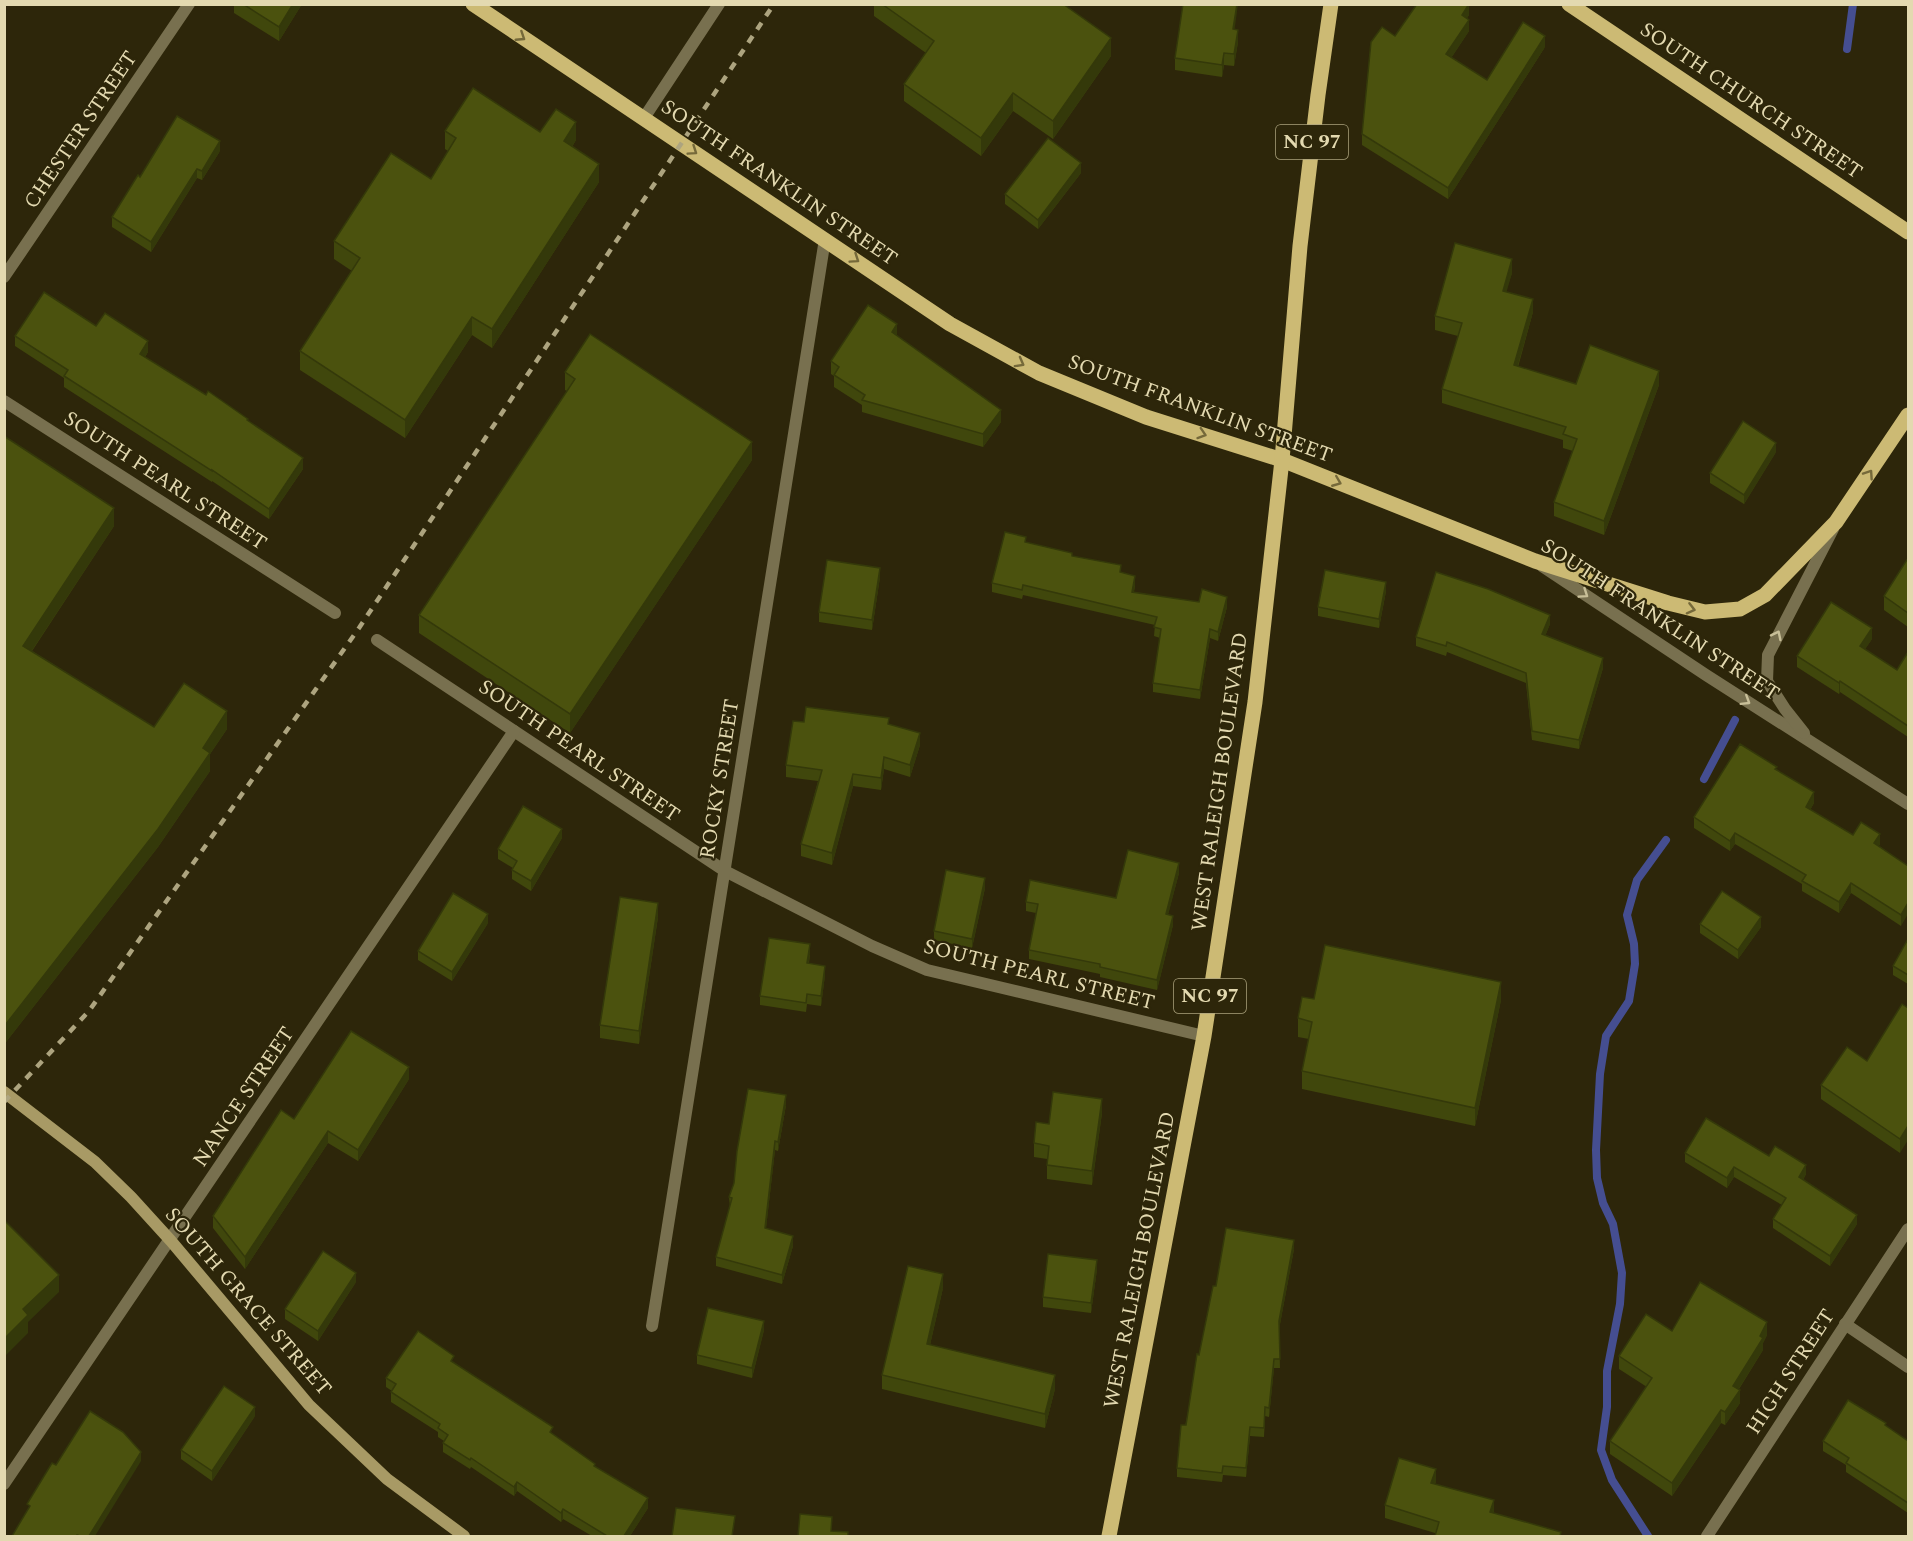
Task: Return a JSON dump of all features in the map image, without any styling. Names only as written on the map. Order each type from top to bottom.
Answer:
[{"type":"main road","name":"SOUTH FRANKLIN STREET","points":[[473,4],[950,324],[1039,373],[1146,417],[1282,460],[1535,561]]},
{"type":"main road","name":"WEST RALEIGH BOULEVARD","points":[[1109,1536],[1204,1036],[1255,702],[1282,460],[1300,246],[1318,95],[1332,4]]},
{"type":"main road","name":"SOUTH CHURCH STREET","points":[[1569,4],[1908,232]]},
{"type":"main road","points":[[1535,561],[1668,603],[1705,612],[1740,609],[1765,595],[1836,522],[1908,415]]},
{"type":"street","name":"CHESTER STREET","points":[[4,277],[189,4]]},
{"type":"street","points":[[644,118],[719,4]]},
{"type":"street","name":"ROCKY STREET","points":[[652,1326],[825,239]]},
{"type":"street","name":"SOUTH PEARL STREET","points":[[4,401],[335,612]]},
{"type":"street","name":"SOUTH FRANKLIN STREET","points":[[1810,741],[1767,681],[1768,656],[1836,522]]},
{"type":"street","name":"SOUTH FRANKLIN STREET","points":[[1535,561],[1706,675],[1908,804]]},
{"type":"street","name":"SOUTH PEARL STREET","points":[[377,640],[725,872],[872,946],[927,970],[1204,1036]]},
{"type":"street","name":"NANCE STREET","points":[[4,1484],[171,1241],[514,731]]},
{"type":"street","name":"SOUTH GRACE STREET","points":[[4,1092],[95,1162],[171,1241],[309,1406],[387,1479],[460,1535]]},
{"type":"street","name":"HIGH STREET","points":[[1707,1536],[1908,1229]]},
{"type":"street","points":[[1845,1324],[1908,1367]]},
{"type":"building","points":[[243,4],[293,4],[279,27]]},
{"type":"building","points":[[882,4],[1063,4],[1111,38],[1053,121],[1013,93],[981,138],[904,84],[934,41]]},
{"type":"building","points":[[1183,4],[1237,4],[1233,29],[1238,30],[1234,54],[1224,53],[1222,65],[1175,58]]},
{"type":"building","points":[[1417,4],[1469,4],[1462,15],[1469,20],[1446,54],[1487,80],[1523,22],[1545,36],[1448,188],[1362,134],[1371,42],[1382,27],[1395,36]]},
{"type":"building","points":[[473,88],[540,132],[556,109],[576,122],[564,141],[599,164],[492,329],[472,317],[405,420],[300,351],[360,258],[334,241],[391,153],[431,179],[456,138],[445,131]]},
{"type":"building","points":[[177,116],[220,141],[202,171],[197,169],[151,242],[112,217],[138,175],[140,177]]},
{"type":"building","points":[[1048,138],[1081,163],[1038,220],[1005,194]]},
{"type":"building","points":[[1455,243],[1512,259],[1503,291],[1533,299],[1514,365],[1576,384],[1590,345],[1659,371],[1604,521],[1554,502],[1577,439],[1563,434],[1566,427],[1442,389],[1462,323],[1435,316]]},
{"type":"building","points":[[44,292],[96,326],[105,313],[148,341],[140,354],[206,395],[208,391],[303,458],[269,509],[64,376],[68,370],[15,336]]},
{"type":"building","points":[[868,305],[897,324],[892,332],[1001,410],[983,434],[862,400],[865,395],[834,375],[839,367],[831,361]]},
{"type":"building","points":[[590,334],[752,442],[570,714],[419,615],[575,379],[565,372]]},
{"type":"building","points":[[1743,421],[1776,443],[1744,495],[1710,473]]},
{"type":"building","points":[[4,436],[114,508],[23,646],[154,727],[184,683],[227,711],[203,748],[210,753],[158,829],[6,1024],[4,1023]]},
{"type":"building","points":[[1005,532],[1026,537],[1025,542],[1072,553],[1072,556],[1121,565],[1120,572],[1135,576],[1132,592],[1199,602],[1202,589],[1227,597],[1218,632],[1210,629],[1200,690],[1153,683],[1161,629],[1154,627],[1157,617],[1023,585],[1022,590],[992,583]]},
{"type":"building","points":[[1908,558],[1908,613],[1884,596]]},
{"type":"building","points":[[827,560],[880,568],[872,620],[819,612]]},
{"type":"building","points":[[1325,570],[1386,582],[1379,619],[1318,607]]},
{"type":"building","points":[[1436,572],[1488,589],[1550,615],[1542,634],[1603,658],[1579,740],[1532,731],[1526,673],[1447,642],[1446,646],[1416,637]]},
{"type":"building","points":[[1831,602],[1872,628],[1860,646],[1897,670],[1908,652],[1908,726],[1797,656]]},
{"type":"building","points":[[806,707],[889,718],[888,724],[920,733],[910,765],[884,757],[881,778],[853,774],[832,853],[801,844],[822,770],[786,765],[793,721],[804,722]]},
{"type":"building","points":[[1740,744],[1777,767],[1775,769],[1814,792],[1806,807],[1853,835],[1861,822],[1880,834],[1874,843],[1908,866],[1908,903],[1901,915],[1851,883],[1839,902],[1802,881],[1806,875],[1735,833],[1730,841],[1694,817]]},
{"type":"building","points":[[523,806],[562,829],[531,881],[512,870],[517,861],[498,849]]},
{"type":"building","points":[[1128,850],[1179,863],[1166,914],[1173,916],[1157,980],[1100,967],[1100,964],[1029,950],[1038,904],[1026,902],[1030,880],[1116,898]]},
{"type":"building","points":[[946,870],[985,878],[972,939],[934,931]]},
{"type":"building","points":[[1722,891],[1761,917],[1738,950],[1700,924]]},
{"type":"building","points":[[453,893],[488,914],[452,972],[418,951]]},
{"type":"building","points":[[620,897],[658,903],[639,1031],[600,1025]]},
{"type":"building","points":[[769,938],[810,944],[807,963],[825,966],[821,996],[807,994],[806,1003],[760,996]]},
{"type":"building","points":[[1908,939],[1908,975],[1893,966]]},
{"type":"building","points":[[1325,945],[1501,982],[1475,1108],[1302,1071],[1312,1022],[1298,1018],[1302,997],[1314,999]]},
{"type":"building","points":[[1902,1004],[1908,1008],[1908,1126],[1900,1139],[1821,1085],[1847,1047],[1867,1061]]},
{"type":"building","points":[[351,1031],[409,1067],[358,1150],[328,1131],[245,1257],[213,1216],[281,1110],[294,1119]]},
{"type":"building","points":[[748,1089],[786,1095],[778,1142],[775,1141],[765,1228],[793,1236],[782,1275],[716,1257],[732,1198],[729,1197],[734,1183]]},
{"type":"building","points":[[1053,1092],[1102,1099],[1092,1171],[1047,1165],[1049,1146],[1034,1143],[1036,1122],[1049,1124]]},
{"type":"building","points":[[1706,1118],[1769,1156],[1775,1146],[1806,1165],[1799,1177],[1857,1215],[1830,1256],[1773,1219],[1786,1198],[1734,1167],[1727,1178],[1685,1153]]},
{"type":"building","points":[[4,1220],[59,1275],[23,1309],[28,1315],[4,1339]]},
{"type":"building","points":[[1226,1228],[1294,1240],[1279,1321],[1280,1359],[1274,1359],[1269,1408],[1265,1407],[1264,1428],[1250,1427],[1246,1468],[1223,1466],[1222,1473],[1177,1468],[1181,1425],[1186,1425],[1197,1354],[1199,1355],[1213,1286],[1216,1286]]},
{"type":"building","points":[[323,1251],[356,1273],[318,1331],[285,1309]]},
{"type":"building","points":[[1048,1254],[1097,1260],[1091,1303],[1043,1297]]},
{"type":"building","points":[[908,1266],[943,1274],[927,1344],[1055,1375],[1045,1414],[882,1375]]},
{"type":"building","points":[[1700,1282],[1767,1322],[1760,1336],[1763,1338],[1733,1386],[1740,1390],[1725,1412],[1721,1410],[1672,1483],[1610,1441],[1652,1378],[1619,1356],[1646,1314],[1672,1331]]},
{"type":"building","points":[[708,1308],[764,1321],[752,1368],[697,1355]]},
{"type":"building","points":[[418,1331],[454,1356],[451,1361],[553,1427],[550,1432],[595,1464],[594,1466],[648,1498],[624,1536],[607,1536],[563,1509],[561,1513],[517,1482],[514,1487],[471,1458],[470,1460],[443,1443],[448,1435],[438,1428],[440,1424],[391,1392],[396,1384],[386,1378]]},
{"type":"building","points":[[224,1386],[255,1407],[212,1471],[181,1450]]},
{"type":"building","points":[[1848,1400],[1886,1423],[1885,1425],[1908,1441],[1908,1503],[1846,1463],[1849,1458],[1823,1441]]},
{"type":"building","points":[[90,1411],[123,1432],[141,1452],[89,1536],[12,1536],[30,1506],[27,1504],[52,1463],[56,1465]]},
{"type":"building","points":[[1399,1458],[1436,1469],[1431,1483],[1494,1500],[1490,1512],[1561,1532],[1560,1536],[1435,1536],[1439,1522],[1385,1505]]},
{"type":"building","points":[[676,1508],[735,1516],[732,1536],[672,1536]]},
{"type":"building","points":[[800,1514],[832,1517],[831,1531],[848,1532],[848,1536],[798,1536]]},
{"type":"waterway","points":[[1847,49],[1853,4]]},
{"type":"waterway","points":[[1704,779],[1735,720]]},
{"type":"waterway","points":[[1648,1536],[1612,1480],[1601,1450],[1607,1407],[1607,1371],[1620,1304],[1622,1273],[1613,1224],[1603,1203],[1597,1178],[1596,1150],[1600,1074],[1606,1036],[1629,1001],[1635,964],[1634,944],[1627,915],[1637,880],[1666,840]]},
{"type":"railway","points":[[4,1102],[89,1011],[359,628],[774,4]]}]
